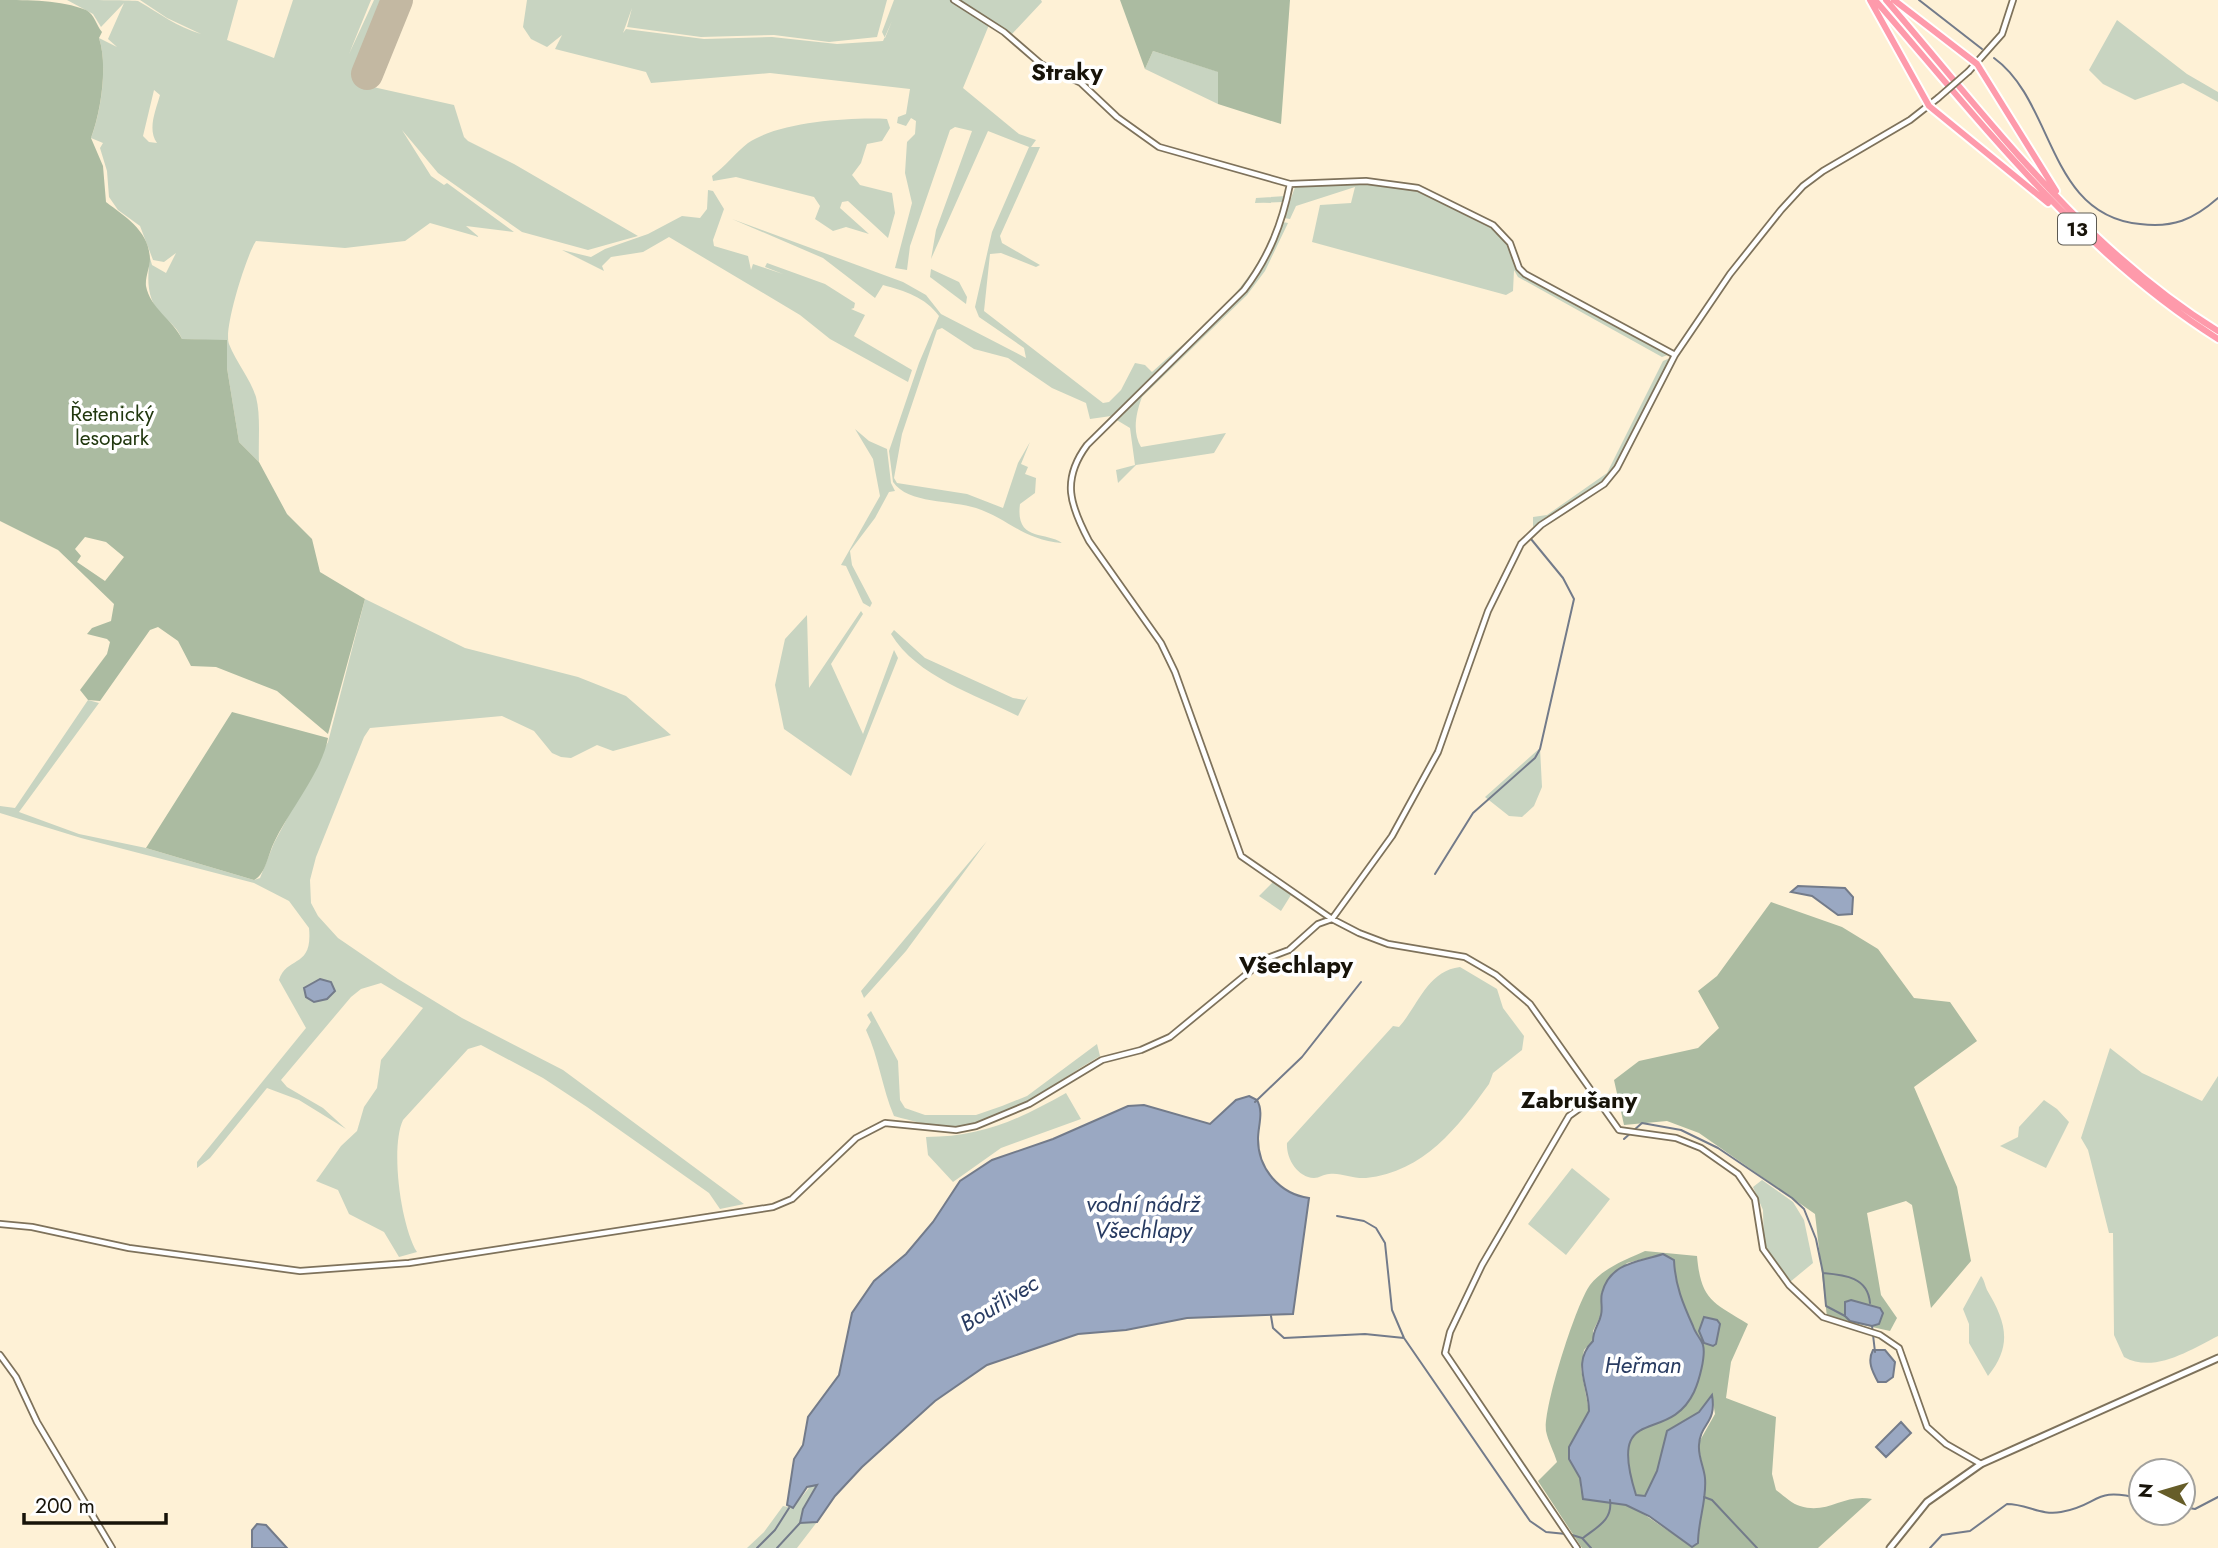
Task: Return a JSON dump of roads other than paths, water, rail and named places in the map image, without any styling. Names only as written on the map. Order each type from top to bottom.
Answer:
[{"type":"highway","points":[[1873,0],[1929,106],[2065,216]]},
{"type":"highway","name":"13","points":[[1873,0],[2065,216],[2143,288],[2218,340]]},
{"type":"highway","name":"13","points":[[1886,0],[2064,205],[2130,268],[2218,331]]},
{"type":"highway","points":[[1894,0],[1977,64],[2064,205]]},
{"type":"main road","points":[[1890,1548],[1927,1502],[1981,1464],[2218,1359]]},
{"type":"street","points":[[954,0],[1004,32],[1041,64],[1081,83],[1121,119],[1159,146],[1290,184],[1366,181],[1418,188],[1488,222],[1501,232],[1510,243],[1519,268],[1525,274],[1675,355]]},
{"type":"street","points":[[0,1224],[129,1248],[300,1271],[409,1263],[773,1207],[792,1199],[856,1138],[885,1123],[956,1130],[976,1126],[1029,1104],[1102,1060],[1170,1037],[1265,959],[1289,950],[1318,924],[1332,919],[1392,836],[1438,752],[1488,611],[1521,544],[1541,525],[1604,484],[1617,468],[1675,355],[1730,274],[1803,186],[1929,106],[1977,64],[2002,33],[2013,0]]},
{"type":"street","points":[[1290,184],[1275,242],[1260,269],[1244,290],[1087,445],[1072,472],[1070,486],[1080,523],[1089,541],[1161,643],[1171,662],[1241,856],[1332,919],[1380,941],[1454,954],[1479,963],[1530,1004],[1619,1130],[1676,1138],[1701,1147],[1738,1174],[1749,1187],[1758,1210],[1763,1249],[1789,1285],[1823,1317],[1880,1335],[1899,1348],[1927,1427],[1946,1444],[1981,1464]]},
{"type":"street","points":[[1577,1548],[1450,1364],[1446,1349],[1450,1332],[1482,1265],[1569,1116],[1594,1098]]},
{"type":"street","points":[[0,1355],[16,1377],[37,1422],[65,1464],[98,1529],[112,1548]]},
{"type":"water","points":[[1798,886],[1845,888],[1853,897],[1852,914],[1838,915],[1812,896],[1791,892]]},
{"type":"water","points":[[320,979],[331,982],[335,991],[327,999],[314,1002],[306,997],[304,988]]},
{"type":"water","name":"vodní nádrž Všechlapy","points":[[1249,1096],[1257,1100],[1259,1105],[1259,1150],[1266,1170],[1289,1191],[1309,1198],[1293,1314],[1187,1318],[1126,1330],[1078,1334],[987,1365],[935,1401],[862,1467],[835,1496],[817,1522],[800,1523],[803,1509],[817,1485],[807,1487],[793,1508],[787,1505],[794,1459],[803,1445],[808,1417],[839,1375],[852,1313],[874,1281],[906,1254],[933,1222],[960,1181],[992,1160],[1053,1139],[1128,1106],[1144,1105],[1210,1124],[1236,1100]]},
{"type":"water","name":"Heřman","points":[[1663,1254],[1674,1260],[1680,1294],[1703,1345],[1703,1362],[1694,1392],[1683,1408],[1670,1418],[1634,1435],[1629,1447],[1629,1466],[1636,1495],[1645,1496],[1657,1471],[1667,1431],[1699,1412],[1712,1395],[1712,1412],[1699,1445],[1705,1494],[1698,1543],[1692,1547],[1649,1516],[1626,1505],[1583,1499],[1580,1478],[1569,1459],[1569,1447],[1589,1411],[1583,1358],[1593,1341],[1606,1283],[1618,1269]]},
{"type":"water","points":[[1851,1300],[1880,1308],[1883,1313],[1879,1324],[1872,1326],[1850,1321],[1845,1316],[1845,1302]]},
{"type":"water","points":[[1704,1317],[1717,1320],[1720,1324],[1716,1344],[1713,1346],[1704,1343],[1699,1331]]},
{"type":"water","points":[[1873,1350],[1885,1350],[1895,1362],[1893,1377],[1886,1382],[1878,1382],[1872,1370],[1870,1358]]},
{"type":"water","points":[[1901,1422],[1911,1433],[1886,1457],[1876,1447]]},
{"type":"water","points":[[257,1524],[266,1525],[287,1548],[252,1548],[252,1530]]},
{"type":"waterway","points":[[1919,0],[1982,49]]},
{"type":"waterway","points":[[1994,58],[2014,77],[2029,101],[2069,179],[2087,200],[2110,216],[2140,224],[2163,225],[2191,217],[2218,198]]},
{"type":"waterway","points":[[1435,874],[1473,813],[1535,758],[1540,749],[1574,599],[1563,578],[1531,539]]},
{"type":"waterway","points":[[1255,1102],[1302,1057],[1361,982]]},
{"type":"waterway","points":[[1624,1139],[1642,1123],[1681,1130],[1718,1148],[1804,1209],[1816,1239],[1823,1273],[1854,1279],[1865,1288],[1870,1303]]},
{"type":"waterway","name":"Bouřlivec","points":[[1337,1216],[1364,1221],[1376,1228],[1385,1243],[1392,1310],[1404,1338],[1530,1521],[1546,1532],[1566,1534]]},
{"type":"waterway","points":[[1823,1274],[1826,1306],[1845,1316]]},
{"type":"waterway","points":[[1271,1316],[1273,1328],[1284,1338],[1365,1334],[1404,1338]]},
{"type":"waterway","points":[[1872,1326],[1875,1352]]},
{"type":"waterway","name":"Bouřlivec","points":[[1930,1548],[1942,1535],[1970,1531],[2007,1504],[2054,1513],[2074,1509],[2105,1496],[2127,1496]]},
{"type":"waterway","points":[[1704,1497],[1712,1500],[1757,1548]]},
{"type":"waterway","name":"Bouřlivec","points":[[2197,1508],[2218,1497]]},
{"type":"waterway","points":[[1583,1538],[1606,1518],[1610,1500]]},
{"type":"waterway","points":[[757,1548],[775,1530],[789,1508]]},
{"type":"waterway","name":"Bouřlivec","points":[[777,1548],[800,1523]]},
{"type":"waterway","name":"Bouřlivec","points":[[1572,1535],[1582,1538],[1591,1548]]},
{"type":"district","name":"Straky","points":[[1067,71]]},
{"type":"district","name":"Všechlapy","points":[[1296,964]]},
{"type":"district","name":"Zabrušany","points":[[1579,1099]]},
{"type":"park label","name":"Řetenický lesopark","points":[[112,426]]}]
